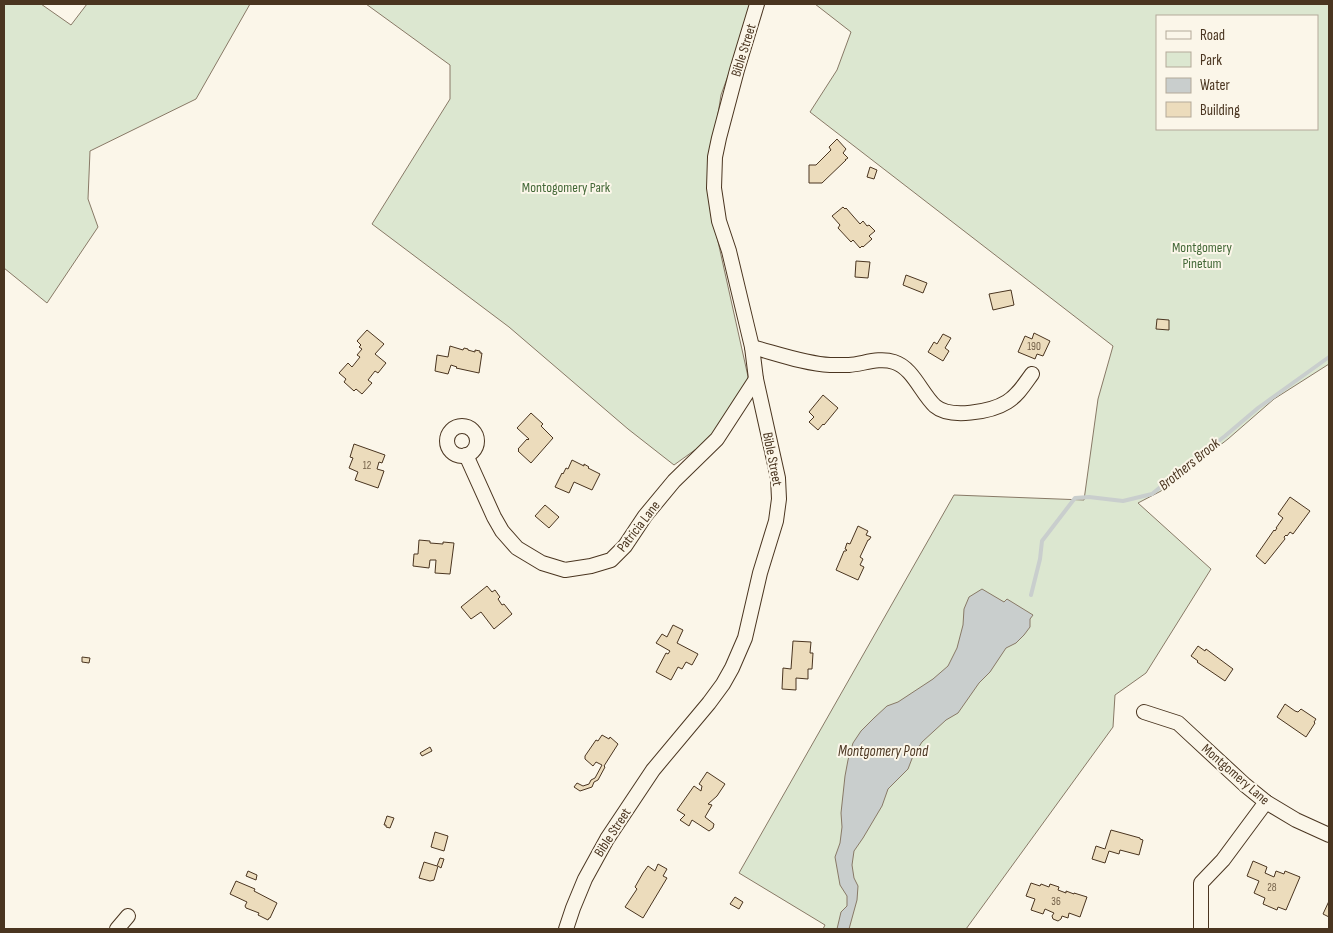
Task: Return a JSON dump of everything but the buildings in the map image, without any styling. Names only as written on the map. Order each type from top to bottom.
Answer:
[{"type":"street","name":"Bible Street","points":[[566,929],[585,879],[602,846],[653,770],[722,684],[738,658],[760,573],[776,521],[780,492],[756,379],[752,347],[729,251],[719,221],[714,188],[715,157],[720,131],[757,4]]},
{"type":"street","points":[[752,347],[827,364],[849,365],[879,360],[895,362],[907,370],[936,407],[950,413],[963,414],[987,410],[1005,403],[1020,392],[1032,374]]},
{"type":"street","name":"Patricia Lane","points":[[466,456],[502,532],[517,548],[542,563],[565,570],[591,566],[611,560],[625,546],[644,516],[674,481],[717,439],[756,379]]},
{"type":"street","name":"Montgomery Lane","points":[[1144,712],[1178,723],[1245,786],[1266,802],[1296,820],[1329,835]]},
{"type":"street","points":[[1201,929],[1201,883],[1223,860],[1266,802]]},
{"type":"street","points":[[117,929],[128,916]]},
{"type":"green space","points":[[4,4],[41,4],[71,25],[87,4],[250,4],[196,99],[90,151],[88,199],[98,227],[47,303],[4,268]]},
{"type":"green space","name":"Montogomery Park","points":[[366,4],[754,4],[721,95],[711,158],[711,210],[751,390],[706,442],[674,465],[628,429],[509,327],[372,224],[450,99],[450,65]]},
{"type":"green space","name":"Montgomery Pinetum","points":[[815,4],[1329,4],[1329,364],[1274,399],[1228,439],[1161,491],[1138,503],[1211,569],[1146,673],[1115,695],[1113,727],[966,929],[823,929],[825,925],[739,873],[954,495],[1084,500],[1098,399],[1113,346],[810,112],[837,70],[851,32]]},
{"type":"water","name":"Montgomery Pond","points":[[982,589],[1004,602],[1007,599],[1033,615],[1030,619],[1030,627],[1016,643],[1006,648],[958,713],[946,720],[922,742],[913,756],[908,769],[888,789],[882,806],[854,851],[852,865],[854,878],[858,886],[857,900],[849,929],[837,929],[841,912],[847,906],[847,896],[840,885],[835,857],[840,843],[842,827],[841,813],[845,776],[853,743],[861,731],[887,706],[898,702],[933,679],[948,666],[957,648],[963,625],[964,609],[969,597]]},
{"type":"waterway","name":"Brothers Brook","points":[[1031,595],[1040,559],[1042,541],[1075,498],[1089,497],[1123,501],[1152,494],[1258,408],[1329,357]]}]
